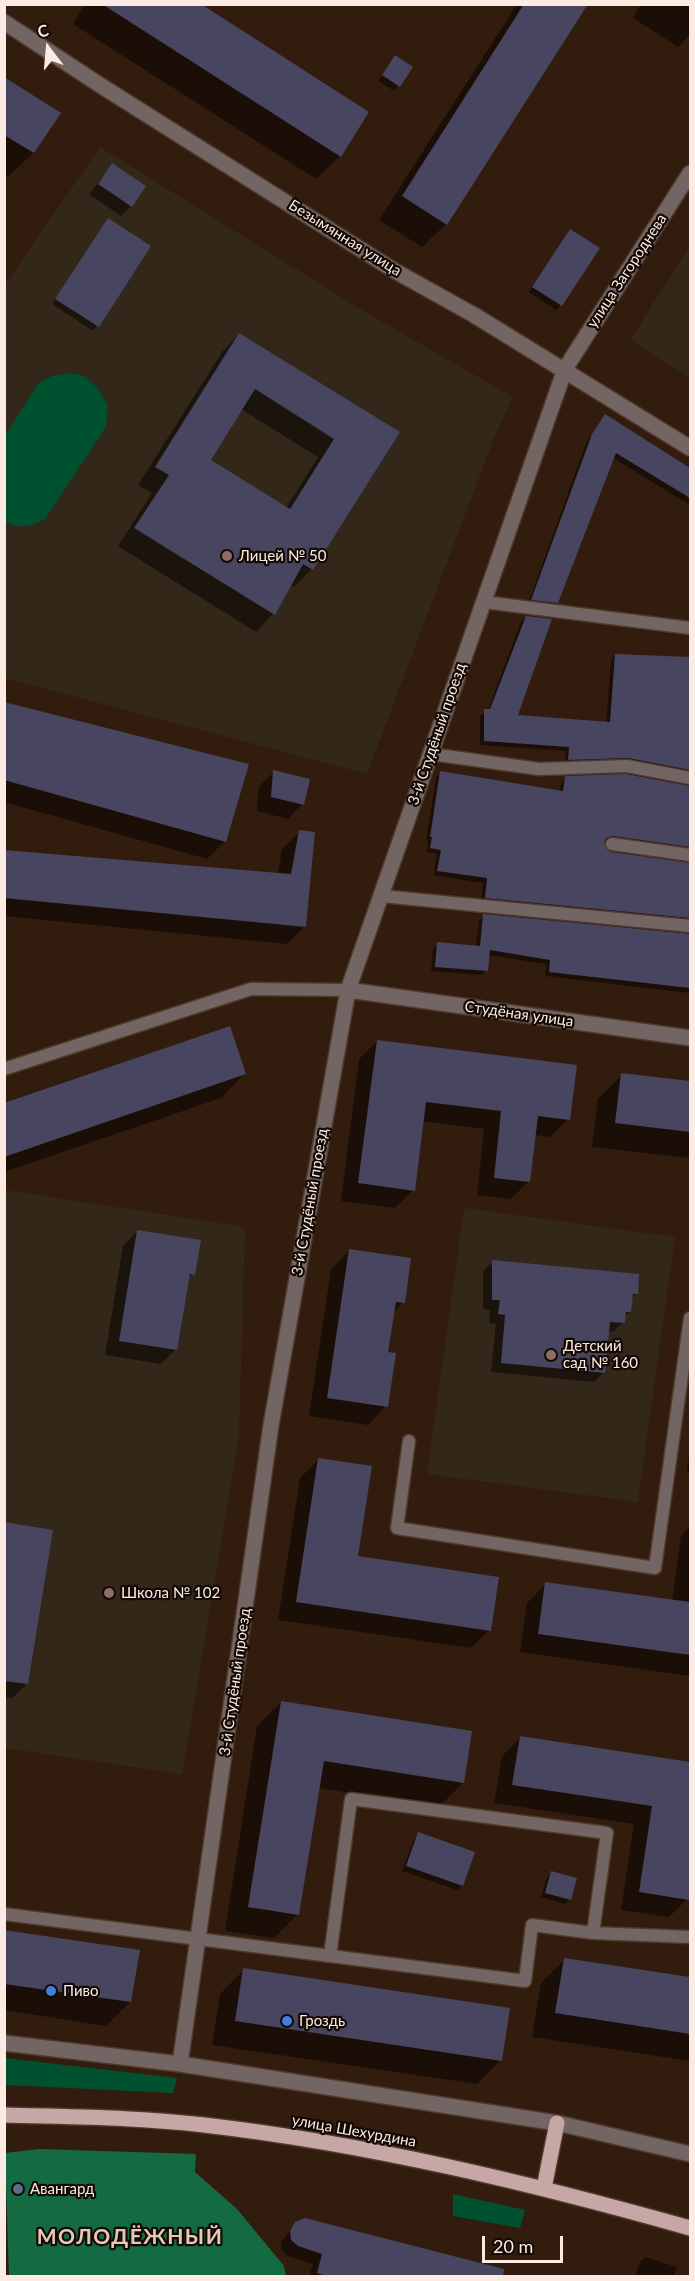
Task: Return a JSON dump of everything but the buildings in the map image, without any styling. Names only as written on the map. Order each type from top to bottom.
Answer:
[{"type":"main road","name":"улица Шехурдина","points":[[4,2115],[201,2124],[379,2151],[544,2188],[690,2228]]},
{"type":"main road","points":[[544,2188],[557,2123]]},
{"type":"street","name":"Безымянная улица","points":[[4,22],[395,271],[565,369],[690,448]]},
{"type":"street","name":"улица Загороднева","points":[[565,369],[690,173]]},
{"type":"street","name":"3-й Студёный проезд","points":[[180,2064],[271,1425],[348,990],[565,369]]},
{"type":"street","name":"Студёная улица","points":[[348,990],[690,1038]]},
{"type":"street","points":[[4,2043],[180,2064],[557,2123],[690,2154]]},
{"type":"lane","points":[[484,602],[690,628]]},
{"type":"lane","points":[[431,754],[539,770],[627,766],[690,778]]},
{"type":"lane","points":[[612,844],[690,855]]},
{"type":"lane","points":[[381,896],[690,926]]},
{"type":"lane","points":[[4,1069],[251,989],[348,990]]},
{"type":"lane","points":[[409,1441],[397,1528],[655,1568],[690,1318]]},
{"type":"lane","points":[[330,1956],[351,1799],[607,1833],[593,1933]]},
{"type":"lane","points":[[4,1914],[525,1981],[532,1925],[593,1933],[690,1937]]},
{"type":"shaded area","name":"Лицей № 50","points":[[100,147],[360,309],[513,397],[496,433],[367,774],[5,678],[4,286]]},
{"type":"shaded area","points":[[690,246],[690,378],[630,340]]},
{"type":"shaded area","points":[[5,1190],[245,1227],[239,1437],[182,1774],[5,1748]]},
{"type":"shaded area","name":"Детский сад № 160","points":[[464,1208],[675,1237],[638,1502],[427,1474]]},
{"type":"green space","points":[[71,373],[85,376],[98,389],[108,406],[106,427],[45,519],[25,526],[10,524],[5,521],[5,436],[38,384],[52,376]]},
{"type":"green space","points":[[5,2058],[177,2078],[173,2093],[5,2085]]},
{"type":"green space","points":[[39,2149],[196,2154],[195,2172],[237,2209],[284,2266],[286,2276],[9,2276],[5,2153]]},
{"type":"green space","points":[[453,2194],[525,2210],[520,2228],[453,2216]]},
{"type":"place","name":"Лицей № 50","points":[[227,556]]},
{"type":"place","name":"Детский сад № 160","points":[[551,1355]]},
{"type":"place","name":"Школа № 102","points":[[109,1593]]},
{"type":"place","name":"Пиво","points":[[51,1991]]},
{"type":"place","name":"Гроздь","points":[[287,2021]]},
{"type":"place","name":"Авангард","points":[[18,2189]]},
{"type":"district","name":"МОЛОДЁЖНЫЙ","points":[[130,2237]]}]
